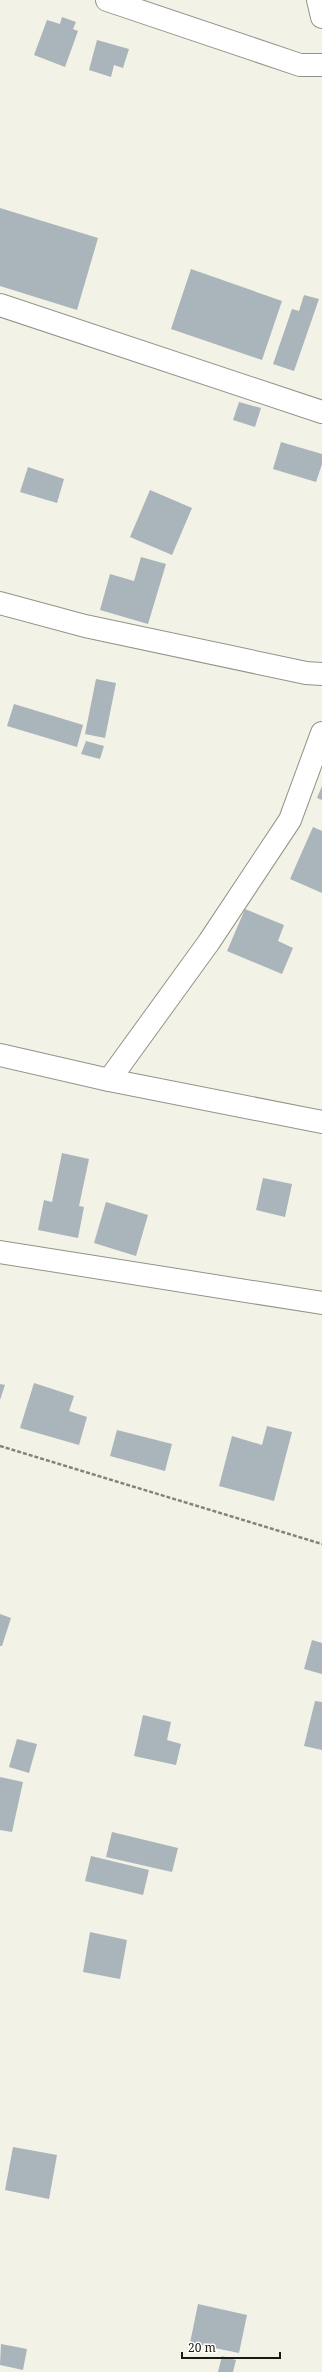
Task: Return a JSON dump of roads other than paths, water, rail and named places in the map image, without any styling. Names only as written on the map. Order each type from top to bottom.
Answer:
[{"type":"street","points":[[107,0],[300,65],[322,65]]},
{"type":"street","points":[[318,0],[322,17]]},
{"type":"street","points":[[0,305],[322,412]]},
{"type":"street","points":[[0,603],[85,626],[306,673],[322,674]]},
{"type":"street","points":[[109,1080],[209,942],[290,820],[322,733]]},
{"type":"street","points":[[0,1055],[109,1080],[322,1122]]},
{"type":"street","points":[[0,1252],[322,1303]]}]
